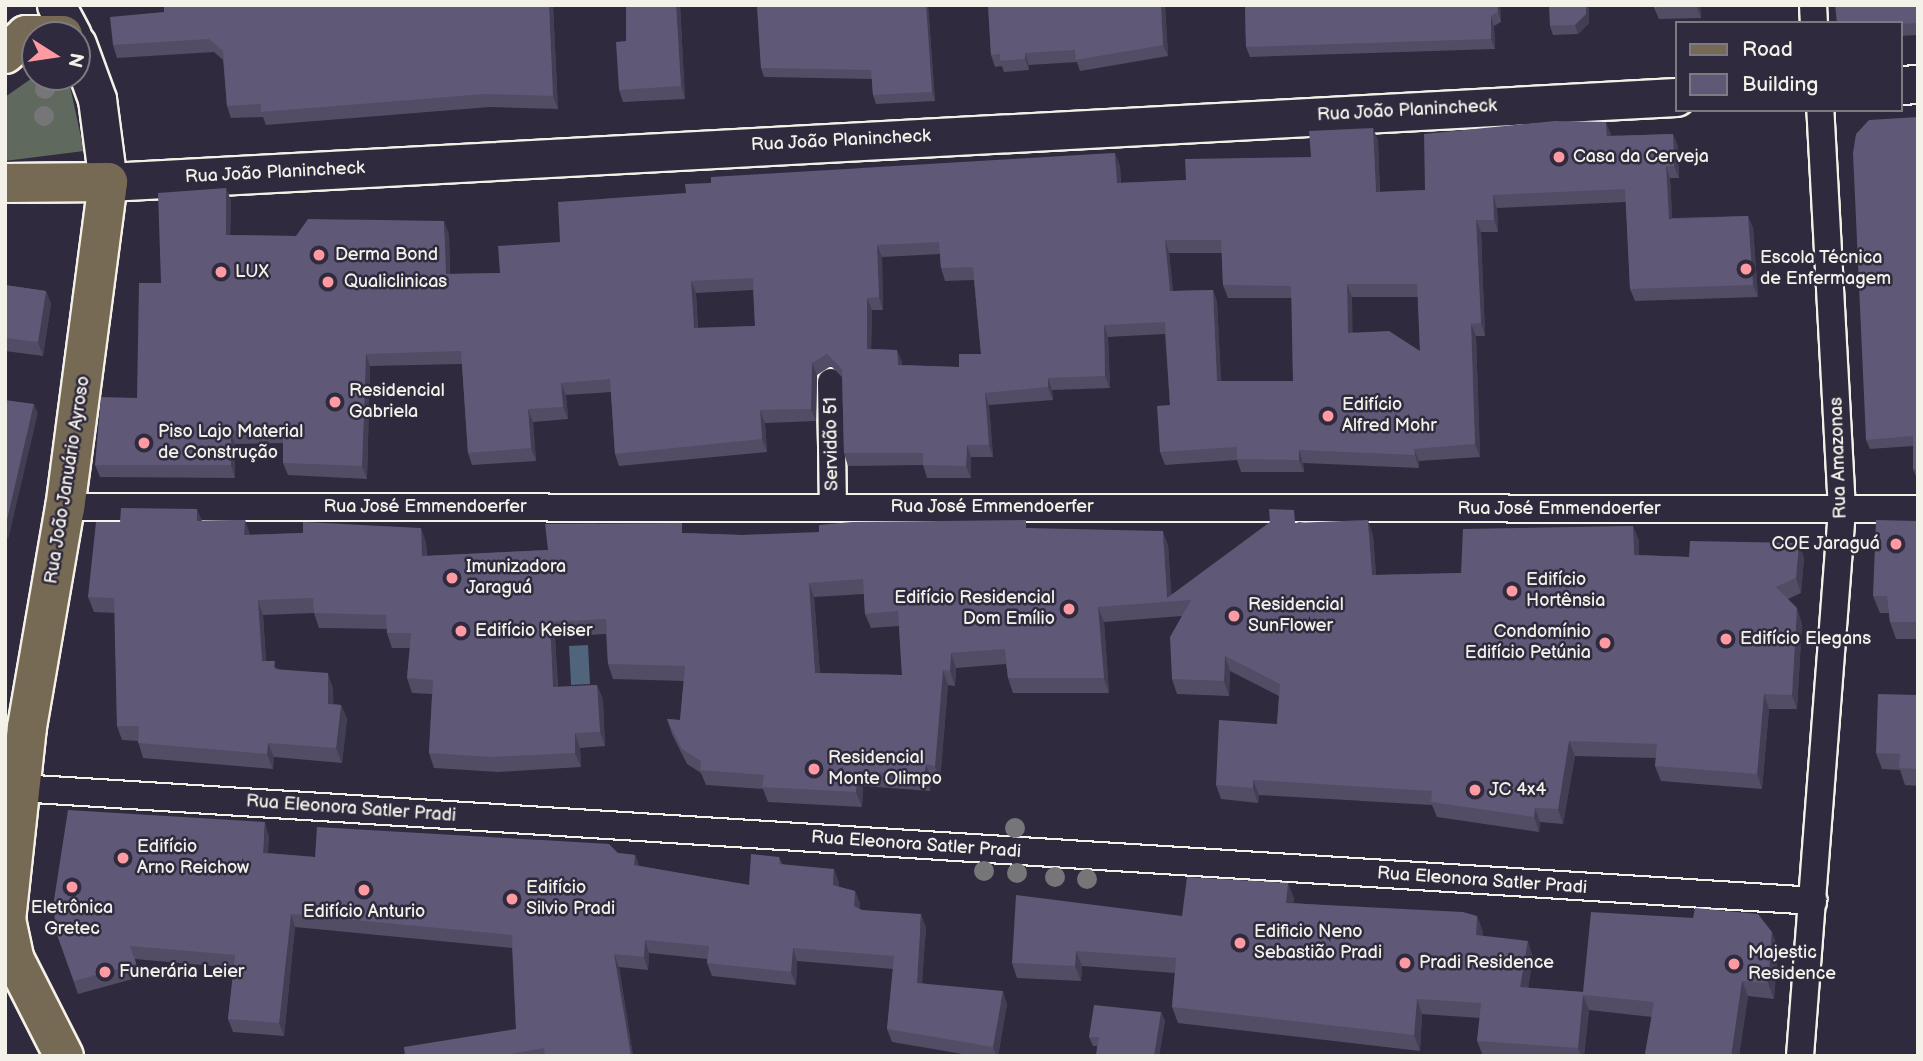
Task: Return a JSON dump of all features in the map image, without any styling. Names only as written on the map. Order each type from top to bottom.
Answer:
[{"type":"main road","points":[[56,5],[65,21]]},
{"type":"main road","points":[[5,54],[21,39]]},
{"type":"main road","name":"Rua João Januário Ayroso","points":[[64,1056],[14,958],[6,919],[19,788],[65,507],[108,182],[97,99],[91,82]]},
{"type":"main road","name":"Rua João Planincheck","points":[[5,183],[108,182],[1674,97]]},
{"type":"street","name":"Rua Amazonas","points":[[1800,1056],[1842,510],[1820,112]]},
{"type":"street","name":"Servidão 51","points":[[831,382],[833,506]]},
{"type":"street","name":"Rua José Emmendoerfer","points":[[65,507],[1918,509]]},
{"type":"street","name":"Rua Eleonora Satler Pradi","points":[[19,788],[1813,901]]},
{"type":"shaded area","points":[[21,86],[21,91],[71,91],[84,151],[5,161],[5,97]]},
{"type":"water","points":[[588,645],[590,684],[571,685],[569,646]]},
{"type":"building","points":[[549,5],[553,96],[485,94],[261,112],[261,104],[227,106],[223,51],[209,39],[113,45],[110,17],[164,12],[164,6]]},
{"type":"building","points":[[626,5],[676,5],[681,86],[619,90],[616,42],[626,41]]},
{"type":"building","points":[[757,5],[926,5],[932,92],[873,95],[871,70],[761,68]]},
{"type":"building","points":[[988,5],[1161,5],[1163,45],[1076,60],[1075,50],[1025,53],[1025,59],[1000,61],[1000,54],[991,55]]},
{"type":"building","points":[[1245,5],[1497,5],[1498,12],[1491,16],[1491,39],[1246,47]]},
{"type":"building","points":[[1549,5],[1586,5],[1586,14],[1575,25],[1550,26]]},
{"type":"building","points":[[1654,5],[1696,5],[1696,6],[1654,8]]},
{"type":"building","points":[[1835,5],[1918,5],[1918,23],[1837,21]]},
{"type":"building","points":[[1918,117],[1918,469],[1913,469],[1913,436],[1866,440],[1853,153],[1856,134],[1869,120]]},
{"type":"building","points":[[1555,121],[1606,122],[1607,136],[1673,134],[1674,166],[1666,166],[1669,219],[1748,216],[1753,285],[1630,289],[1625,189],[1493,195],[1494,220],[1476,220],[1481,323],[1471,324],[1475,444],[1414,449],[1415,455],[1299,450],[1299,460],[1237,459],[1237,447],[1160,452],[1157,406],[1170,405],[1165,322],[1104,325],[1105,376],[1048,378],[1048,387],[985,393],[989,445],[967,445],[966,466],[923,465],[923,453],[844,453],[842,369],[827,354],[812,363],[811,409],[760,410],[762,439],[615,454],[610,379],[561,383],[563,407],[528,409],[531,448],[468,453],[461,351],[366,354],[362,466],[283,463],[283,431],[231,431],[231,465],[95,465],[101,397],[137,398],[139,283],[161,283],[158,193],[226,188],[226,235],[296,236],[308,219],[444,221],[446,274],[500,273],[498,246],[560,242],[558,202],[686,193],[685,184],[711,183],[711,177],[1115,153],[1117,183],[1186,180],[1185,159],[1311,157],[1309,131],[1373,128],[1376,192],[1425,190],[1424,134]],"holes":[[[1165,240],[1221,240],[1223,285],[1291,286],[1293,381],[1217,381],[1213,290],[1170,291]],[[939,242],[941,268],[973,267],[981,354],[959,354],[959,367],[898,365],[897,350],[867,349],[867,298],[879,297],[877,245]],[[753,278],[755,326],[694,328],[691,281]],[[1347,284],[1417,284],[1420,351],[1389,331],[1348,333]]]},
{"type":"building","points":[[5,285],[46,291],[38,342],[5,338]]},
{"type":"building","points":[[5,400],[34,404],[5,529]]},
{"type":"building","points":[[121,508],[197,509],[197,521],[245,520],[244,535],[303,533],[303,522],[421,528],[422,556],[548,550],[545,524],[682,523],[682,533],[742,535],[819,532],[819,525],[853,522],[1026,520],[1026,528],[1163,531],[1167,598],[1270,522],[1269,509],[1294,510],[1295,523],[1368,520],[1372,575],[1461,573],[1463,529],[1633,526],[1634,555],[1689,557],[1690,541],[1799,543],[1796,578],[1776,587],[1797,608],[1792,695],[1764,694],[1757,774],[1655,766],[1657,744],[1569,741],[1558,809],[1535,808],[1534,817],[1431,802],[1432,791],[1253,780],[1253,788],[1216,785],[1219,720],[1277,724],[1280,684],[1225,656],[1224,681],[1172,679],[1170,637],[1191,600],[1098,607],[1104,678],[1008,678],[1005,649],[951,653],[950,671],[943,670],[935,766],[926,764],[924,776],[858,771],[856,792],[762,787],[764,775],[700,770],[701,761],[682,749],[667,719],[680,720],[685,666],[608,664],[606,619],[550,622],[553,687],[597,685],[600,732],[575,733],[575,753],[492,757],[429,753],[433,680],[407,678],[411,633],[387,633],[386,615],[314,613],[313,598],[258,600],[262,661],[275,661],[274,669],[328,673],[328,704],[341,705],[336,748],[268,743],[267,754],[138,743],[139,726],[117,726],[114,598],[88,597],[96,522],[120,522]],"holes":[[[863,579],[865,614],[898,611],[902,675],[815,673],[809,583]]]},
{"type":"building","points":[[1876,520],[1918,521],[1918,622],[1890,622],[1887,596],[1873,596]]},
{"type":"building","points":[[1878,694],[1918,695],[1918,769],[1899,768],[1900,754],[1876,753]]},
{"type":"building","points":[[68,810],[265,822],[263,853],[315,857],[317,827],[609,844],[618,853],[635,855],[634,865],[749,885],[751,854],[779,857],[779,864],[834,869],[833,885],[855,891],[854,906],[862,910],[921,914],[917,983],[1003,991],[993,1047],[887,1029],[894,956],[793,948],[791,972],[707,963],[709,946],[645,940],[644,957],[614,954],[631,1056],[545,1056],[544,1048],[500,1056],[405,1056],[404,1047],[516,1029],[512,935],[291,914],[279,1023],[228,1019],[235,955],[130,946],[136,964],[74,981],[55,929],[54,900]]},
{"type":"building","points":[[1187,877],[1288,883],[1286,903],[1463,912],[1477,916],[1476,935],[1528,941],[1520,987],[1583,992],[1591,912],[1693,918],[1695,908],[1758,914],[1772,932],[1768,983],[1742,981],[1731,1056],[1611,1056],[1645,1054],[1654,1002],[1583,995],[1578,1048],[1477,1041],[1481,1003],[1417,999],[1414,1035],[1172,1007],[1176,958],[1076,951],[1075,966],[1012,963],[1016,895],[1182,916]]},
{"type":"building","points":[[1094,1005],[1161,1012],[1154,1056],[1096,1056],[1099,1037],[1089,1037]]},
{"type":"place","name":"Casa da Cerveja","points":[[1559,157]]},
{"type":"place","name":"Derma Bond","points":[[319,255]]},
{"type":"place","name":"Escola Técnica de Enfermagem","points":[[1746,269]]},
{"type":"place","name":"LUX","points":[[221,272]]},
{"type":"place","name":"Qualiclinicas","points":[[328,282]]},
{"type":"place","name":"Residencial Gabriela","points":[[335,402]]},
{"type":"place","name":"Edifício Alfred Mohr","points":[[1328,416]]},
{"type":"place","name":"Piso Lajo Material de Construção","points":[[144,443]]},
{"type":"place","name":"COE Jaraguá","points":[[1896,544]]},
{"type":"place","name":"Imunizadora Jaraguá","points":[[452,578]]},
{"type":"place","name":"Edifício Hortênsia","points":[[1512,591]]},
{"type":"place","name":"Edifício Residencial Dom Emílio","points":[[1069,609]]},
{"type":"place","name":"Residencial SunFlower","points":[[1234,616]]},
{"type":"place","name":"Edifício Keiser","points":[[461,631]]},
{"type":"place","name":"Edifício Elegans","points":[[1726,639]]},
{"type":"place","name":"Condomínio Edifício Petúnia","points":[[1605,643]]},
{"type":"place","name":"Residencial Monte Olimpo","points":[[814,769]]},
{"type":"place","name":"JC 4x4","points":[[1475,790]]},
{"type":"place","name":"Edifício Arno Reichow","points":[[123,858]]},
{"type":"place","name":"Eletrônica Gretec","points":[[72,887]]},
{"type":"place","name":"Edifício Anturio","points":[[364,890]]},
{"type":"place","name":"Edifício Silvio Pradi","points":[[512,899]]},
{"type":"place","name":"Edificio Neno Sebastião Pradi","points":[[1240,943]]},
{"type":"place","name":"Pradi Residence","points":[[1405,963]]},
{"type":"place","name":"Majestic Residence","points":[[1734,964]]},
{"type":"place","name":"Funerária Leier","points":[[105,972]]}]
